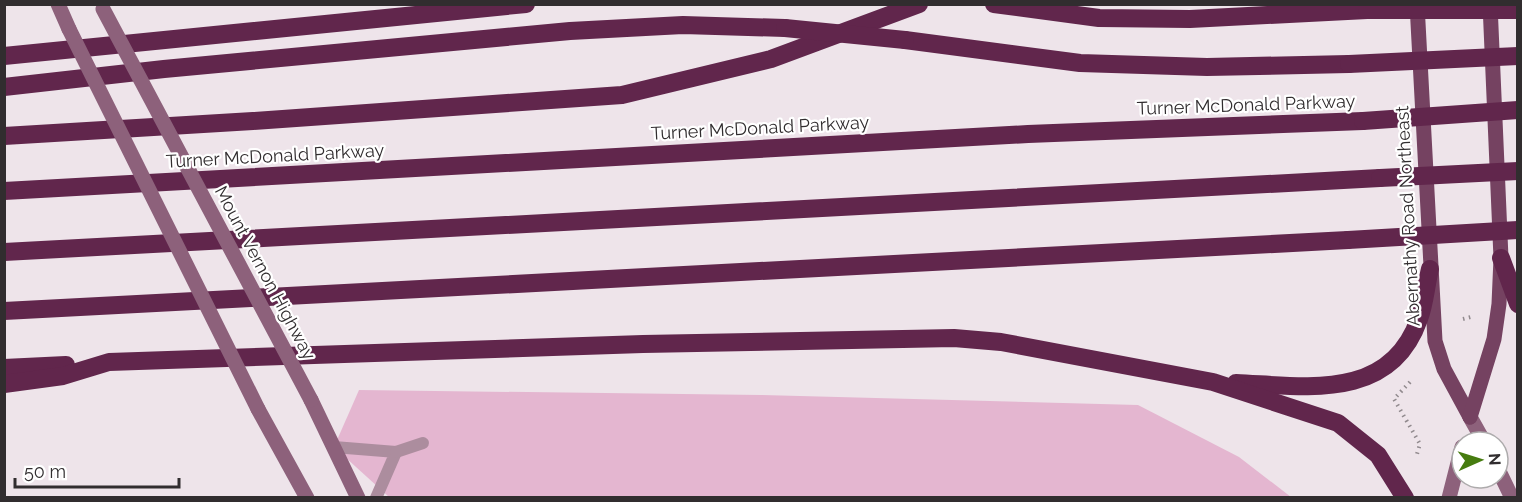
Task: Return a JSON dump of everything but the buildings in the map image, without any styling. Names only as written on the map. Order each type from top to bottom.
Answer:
[{"type":"highway","points":[[4,56],[526,4]]},
{"type":"highway","points":[[4,136],[253,122],[622,95],[771,59],[918,4]]},
{"type":"highway","points":[[994,4],[1065,14],[1190,19],[1367,10],[1518,10]]},
{"type":"highway","points":[[1400,4],[1416,13]]},
{"type":"highway","points":[[4,87],[164,69],[570,31],[683,25],[785,28],[906,40],[1080,63],[1207,67],[1349,64],[1518,56]]},
{"type":"highway","name":"Turner McDonald Parkway","points":[[4,191],[1005,136],[1363,121],[1518,110]]},
{"type":"highway","points":[[4,252],[1518,171]]},
{"type":"highway","points":[[4,311],[1518,230]]},
{"type":"highway","points":[[1501,258],[1518,304]]},
{"type":"highway","points":[[1213,382],[1322,387],[1345,385],[1384,368],[1405,345],[1419,319],[1430,269]]},
{"type":"highway","points":[[4,368],[109,362],[643,344],[954,338],[1043,350],[1213,382],[1338,423],[1378,455],[1404,498]]},
{"type":"highway","points":[[4,384],[63,376],[109,362]]},
{"type":"main road","points":[[58,4],[258,409],[307,497]]},
{"type":"main road","points":[[1466,430],[1494,339],[1501,258],[1490,4]]},
{"type":"main road","name":"Mount Vernon Highway","points":[[102,7],[311,400],[358,498]]},
{"type":"main road","name":"Abernathy Road Northeast","points":[[1416,13],[1435,340],[1444,369],[1477,430]]},
{"type":"lane","points":[[334,447],[396,452],[423,443]]},
{"type":"lane","points":[[376,498],[396,452]]},
{"type":"path","points":[[1463,319],[1471,316]]},
{"type":"path","points":[[1410,382],[1394,399],[1420,444],[1417,453]]},
{"type":"shaded area","points":[[359,390],[761,395],[1138,405],[1239,457],[1291,497],[389,497],[334,447]]}]
